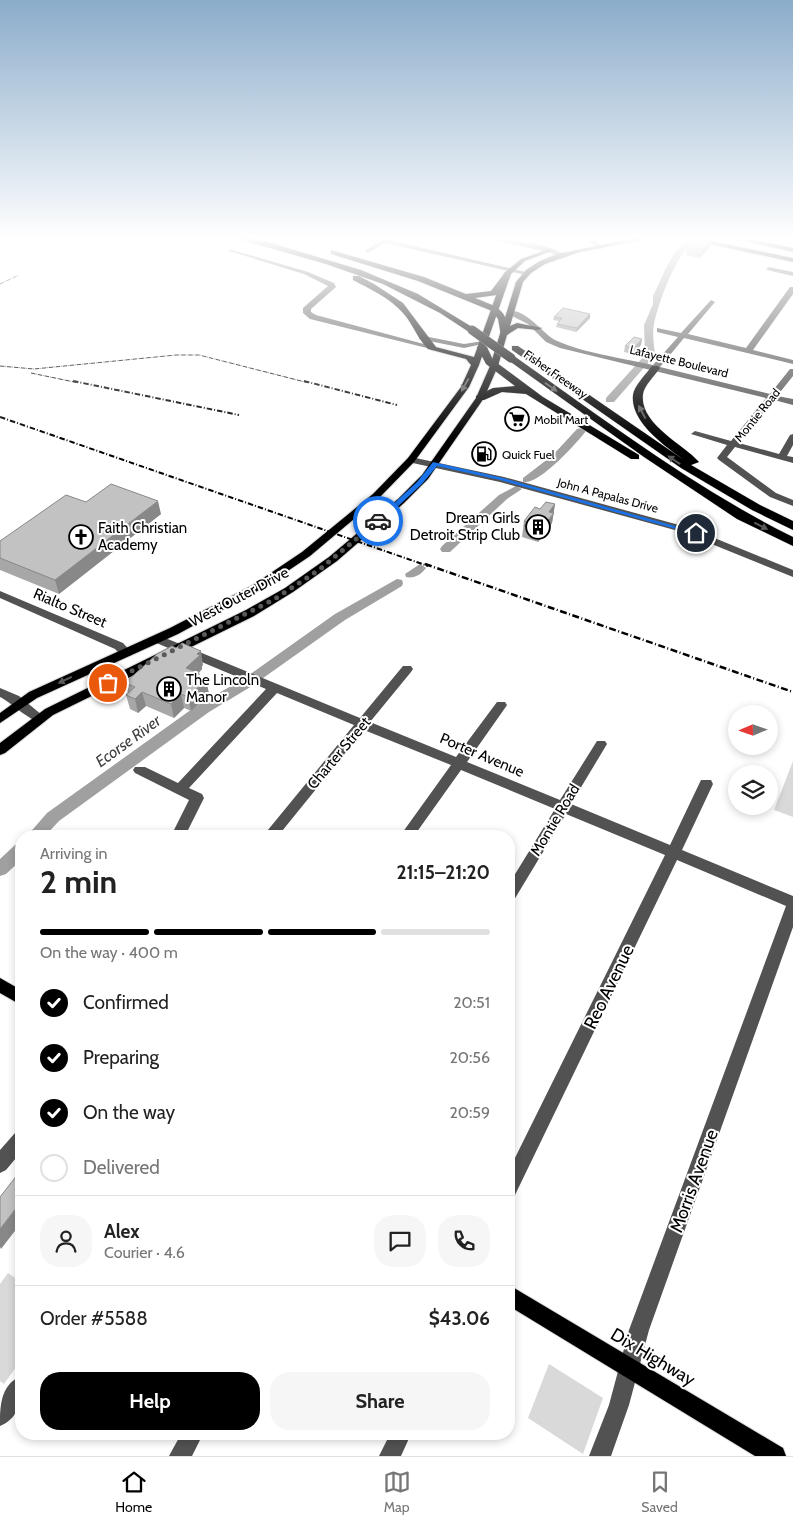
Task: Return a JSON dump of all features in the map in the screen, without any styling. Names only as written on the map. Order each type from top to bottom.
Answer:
[{"type":"highway","points":[[397,305],[405,311],[420,336],[431,346]]},
{"type":"highway","name":"Fisher Freeway","points":[[433,305],[474,326]]},
{"type":"highway","name":"Fisher Freeway","points":[[445,305],[513,353],[694,473],[742,501],[793,526]]},
{"type":"highway","points":[[485,305],[495,309],[502,319],[504,334]]},
{"type":"highway","points":[[482,345],[486,358],[494,366],[565,416],[698,495],[729,508]]},
{"type":"highway","name":"Fisher Freeway","points":[[513,353],[648,455],[729,508],[793,542]]},
{"type":"highway","points":[[646,366],[637,398],[640,411],[648,422],[674,447],[710,474],[793,521]]},
{"type":"highway","points":[[480,398],[489,392],[501,389],[528,391]]},
{"type":"main road","name":"West Outer Drive","points":[[0,719],[32,696],[158,639],[223,607],[306,554],[376,496],[411,460],[465,387],[497,305]]},
{"type":"main road","points":[[502,305],[510,313]]},
{"type":"main road","name":"West Outer Drive","points":[[0,750],[38,718],[230,622],[289,590],[332,560],[401,501],[436,464],[480,398],[494,366],[513,305]]},
{"type":"main road","points":[[504,334],[517,325],[538,328]]},
{"type":"main road","points":[[431,346],[469,357],[474,361],[475,365]]},
{"type":"main road","points":[[449,411],[455,417],[468,418]]},
{"type":"main road","points":[[439,424],[453,425],[458,432]]},
{"type":"main road","points":[[223,607],[231,612],[230,622]]},
{"type":"main road","points":[[0,985],[15,994]]},
{"type":"main road","name":"Dix Highway","points":[[515,1299],[775,1456]]},
{"type":"street","points":[[309,305],[306,310],[307,313],[316,318],[431,346]]},
{"type":"street","points":[[646,366],[682,336],[708,305]]},
{"type":"street","points":[[748,351],[785,305]]},
{"type":"street","name":"Lafayette Boulevard","points":[[510,313],[532,322],[549,340],[563,346],[793,402]]},
{"type":"street","points":[[660,330],[793,362]]},
{"type":"street","points":[[372,333],[420,336],[464,346],[482,345]]},
{"type":"street","name":"Montie Road","points":[[791,376],[771,396],[722,459],[774,495],[793,502]]},
{"type":"street","points":[[695,434],[793,460]]},
{"type":"street","points":[[782,457],[793,437]]},
{"type":"street","name":"John A Papalas Drive","points":[[411,460],[501,479],[686,530],[793,574]]},
{"type":"street","name":"Rialto Street","points":[[0,594],[119,646],[126,653]]},
{"type":"street","name":"Porter Avenue","points":[[158,639],[793,902]]},
{"type":"street","name":"Charter Street","points":[[275,830],[364,724],[407,669]]},
{"type":"street","points":[[180,789],[274,687]]},
{"type":"street","points":[[0,692],[38,718]]},
{"type":"street","points":[[411,830],[500,705]]},
{"type":"street","name":"Montie Road","points":[[515,886],[601,744]]},
{"type":"street","points":[[140,770],[197,798],[181,830]]},
{"type":"street","name":"Reo Avenue","points":[[515,1177],[706,784]]},
{"type":"street","name":"Morris Avenue","points":[[600,1456],[619,1405],[639,1330],[793,907]]},
{"type":"street","points":[[0,1164],[15,1146]]},
{"type":"street","points":[[0,1416],[15,1395]]},
{"type":"street","points":[[180,1456],[189,1440]]},
{"type":"street","points":[[390,1456],[398,1440]]},
{"type":"shaded area","points":[[793,761],[793,817],[778,811],[778,800]]},
{"type":"shaded area","points":[[8,1273],[15,1278],[15,1368],[4,1384],[0,1381],[0,1284]]},
{"type":"shaded area","points":[[549,1364],[603,1398],[583,1454],[528,1418]]},
{"type":"building","points":[[563,308],[590,314],[577,328],[557,324],[562,318],[554,317]]},
{"type":"building","points":[[634,337],[642,339],[634,348],[625,346]]},
{"type":"building","name":"Faith Christian Academy","points":[[111,484],[158,501],[55,580],[0,558],[0,541],[66,495],[86,502]]},
{"type":"building","points":[[546,502],[555,504],[549,512],[554,513],[539,531],[524,526],[527,522],[524,521],[535,507],[540,509]]},
{"type":"building","points":[[182,643],[201,651],[197,654],[200,655],[186,668],[199,673],[197,676],[206,680],[188,697],[181,694],[171,704],[142,692],[135,699],[126,695],[135,687],[125,683],[157,654],[172,646],[176,648]]},
{"type":"building","points":[[15,1178],[15,1210],[0,1229],[0,1197]]},
{"type":"waterway","name":"Ecorse River","points":[[610,400],[650,355],[649,325],[657,305]]},
{"type":"waterway","name":"Ecorse River","points":[[527,480],[557,457],[581,431]]},
{"type":"waterway","name":"Ecorse River","points":[[446,549],[503,497],[516,489]]},
{"type":"waterway","name":"Ecorse River","points":[[411,574],[420,568]]},
{"type":"waterway","name":"Ecorse River","points":[[41,830],[53,817],[204,708],[247,683],[340,617],[397,583]]},
{"type":"waterway","name":"Ecorse River","points":[[0,869],[15,855]]},
{"type":"railway","points":[[0,366],[34,369],[176,355],[199,355],[309,383]]},
{"type":"railway","points":[[31,373],[79,383]]},
{"type":"railway","points":[[73,381],[239,415]]},
{"type":"railway","points":[[304,381],[397,405]]},
{"type":"railway","points":[[0,417],[428,566]]},
{"type":"railway","points":[[425,564],[793,692]]},
{"type":"way so far","points":[[108,683],[273,600],[319,570],[378,521]]},
{"type":"place","name":"Mobil Mart","points":[[517,419]]},
{"type":"place","name":"Quick Fuel","points":[[484,454]]},
{"type":"place","name":"Dream Girls Detroit Strip Club","points":[[538,527]]},
{"type":"place","name":"Faith Christian Academy","points":[[81,537]]},
{"type":"place","name":"The Lincoln Manor","points":[[169,689]]},
{"type":"route","points":[[378,521],[420,483],[436,464],[501,479],[696,533]]}]
